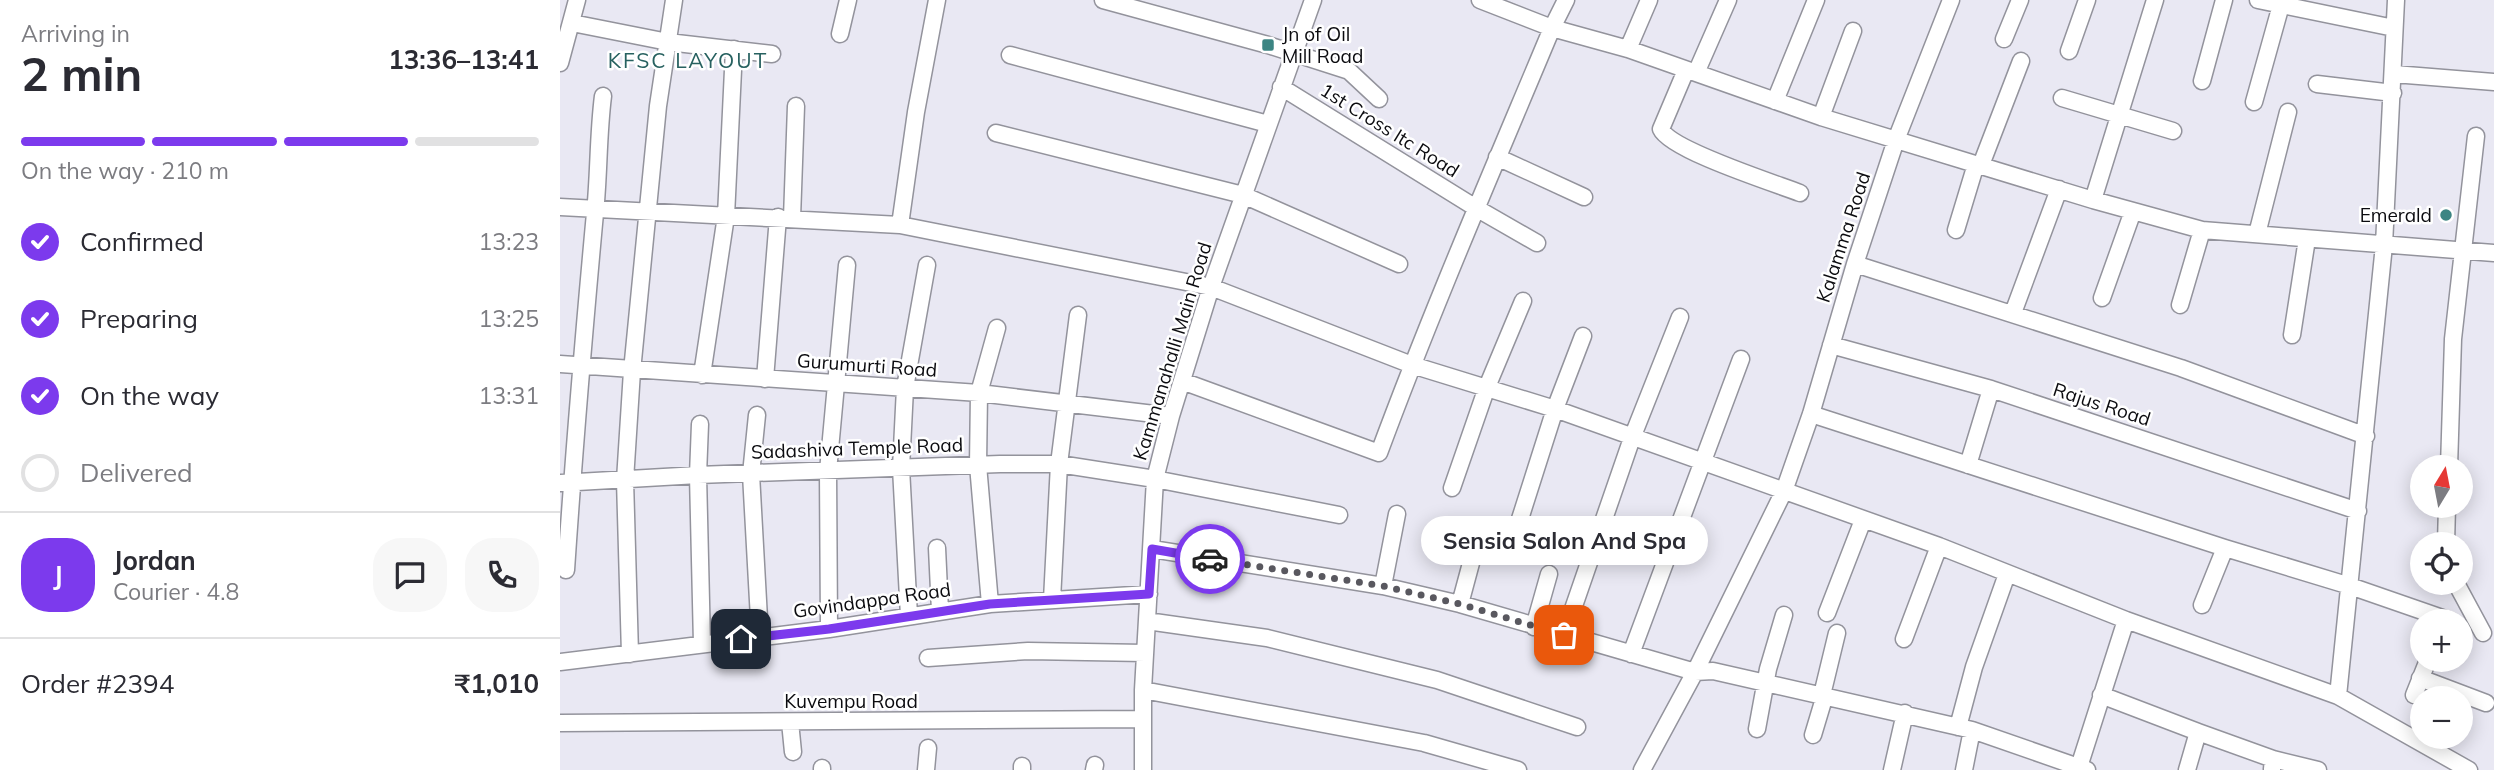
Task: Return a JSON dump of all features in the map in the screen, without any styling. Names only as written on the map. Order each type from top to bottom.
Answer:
[{"type":"street","points":[[560,63],[577,0]]},
{"type":"street","points":[[630,654],[625,480],[632,371],[658,106],[674,0]]},
{"type":"street","points":[[840,34],[848,0]]},
{"type":"street","points":[[900,225],[916,112],[937,0]]},
{"type":"street","points":[[1104,0],[1349,71],[1379,99]]},
{"type":"street","name":"Kammanahalli Main Road","points":[[1143,770],[1143,690],[1155,479],[1171,416],[1211,287],[1313,0]]},
{"type":"street","points":[[1182,381],[1379,453],[1497,157],[1566,0]]},
{"type":"street","points":[[1628,49],[1650,0]]},
{"type":"street","points":[[1728,0],[1661,129],[1665,137],[1688,150],[1800,193]]},
{"type":"street","points":[[1775,101],[1816,0]]},
{"type":"street","name":"Kalamma Road","points":[[1642,770],[1695,672],[1784,491],[1811,414],[1855,264],[1896,140],[1951,0]]},
{"type":"street","points":[[2004,39],[2020,0]]},
{"type":"street","points":[[2069,51],[2087,0]]},
{"type":"street","points":[[2093,200],[2155,0]]},
{"type":"street","points":[[2202,81],[2224,0]]},
{"type":"street","points":[[2258,0],[2394,28]]},
{"type":"street","points":[[2338,696],[2385,245],[2396,0]]},
{"type":"street","points":[[1486,1],[1552,28],[1628,49],[1821,117],[2093,200],[2202,230],[2494,253]]},
{"type":"street","points":[[2254,102],[2281,5]]},
{"type":"street","points":[[572,23],[668,43],[772,54]]},
{"type":"street","points":[[1821,117],[1853,31]]},
{"type":"street","points":[[702,375],[726,216],[734,50]]},
{"type":"street","points":[[1010,55],[1268,124]]},
{"type":"street","points":[[1956,230],[1978,164],[2021,61]]},
{"type":"street","points":[[2394,74],[2494,82]]},
{"type":"street","points":[[2317,84],[2393,93]]},
{"type":"street","name":"1st Cross Itc Road","points":[[1281,87],[1537,243]]},
{"type":"street","points":[[566,570],[566,482],[581,365],[596,208],[598,133],[603,96]]},
{"type":"street","points":[[2062,98],[2173,131]]},
{"type":"street","points":[[765,379],[796,106]]},
{"type":"street","points":[[2257,234],[2288,112]]},
{"type":"street","points":[[996,133],[1243,195],[1399,264]]},
{"type":"street","points":[[2448,455],[2453,339],[2476,136]]},
{"type":"street","points":[[1497,157],[1584,197]]},
{"type":"street","points":[[2013,313],[2059,189]]},
{"type":"street","points":[[560,206],[900,225],[1211,287],[1412,365],[1555,409],[1939,546],[2126,620],[2338,696],[2469,770]]},
{"type":"street","points":[[2102,298],[2133,211]]},
{"type":"street","points":[[2180,305],[2202,230]]},
{"type":"street","points":[[2292,334],[2307,239]]},
{"type":"street","points":[[1855,264],[2181,368],[2366,436]]},
{"type":"street","points":[[829,629],[828,471],[847,265]]},
{"type":"street","points":[[909,617],[901,468],[905,388],[927,265]]},
{"type":"street","points":[[1452,488],[1487,387],[1523,301]]},
{"type":"street","points":[[1052,600],[1059,464],[1078,315]]},
{"type":"street","points":[[1564,635],[1632,438],[1680,317]]},
{"type":"street","points":[[990,604],[978,465],[979,393],[997,328]]},
{"type":"street","points":[[1520,519],[1555,409],[1583,336]]},
{"type":"street","name":"Rajus Road","points":[[1831,345],[1991,389],[2357,511]]},
{"type":"street","points":[[1632,654],[1741,359]]},
{"type":"street","name":"Gurumurti Road","points":[[560,364],[979,393],[1171,416]]},
{"type":"street","points":[[1968,465],[1991,389]]},
{"type":"street","points":[[1811,414],[2415,609]]},
{"type":"street","points":[[757,415],[751,474],[760,637]]},
{"type":"street","points":[[700,424],[698,474],[702,644]]},
{"type":"street","name":"Sadashiva Temple Road","points":[[566,482],[698,474],[1059,464],[1155,479],[1339,515]]},
{"type":"street","points":[[1383,586],[1397,514]]},
{"type":"street","points":[[1827,613],[1863,520]]},
{"type":"street","points":[[1460,604],[1478,537]]},
{"type":"street","points":[[1904,639],[1939,546]]},
{"type":"street","points":[[937,548],[940,611]]},
{"type":"street","points":[[2202,605],[2225,548]]},
{"type":"street","points":[[1152,549],[1383,586],[1460,604],[1695,672],[1713,671],[1965,728],[2081,769],[2101,695],[2126,620]]},
{"type":"street","points":[[1534,627],[1549,574]]},
{"type":"street","points":[[1964,770],[1965,728],[1974,667],[2007,574]]},
{"type":"street","name":"Govindappa Road","points":[[560,662],[829,629],[990,604],[1149,594]]},
{"type":"street","points":[[2464,595],[2489,632]]},
{"type":"street","points":[[1757,729],[1768,669],[1784,615]]},
{"type":"street","points":[[1147,621],[1267,638],[1332,654],[1437,680],[1577,727]]},
{"type":"street","points":[[1813,735],[1837,634]]},
{"type":"street","points":[[928,658],[1028,651],[1145,653]]},
{"type":"street","points":[[2417,686],[2423,672]]},
{"type":"street","points":[[2420,678],[2486,703]]},
{"type":"street","points":[[1143,690],[1424,743],[1518,770]]},
{"type":"street","points":[[2101,695],[2198,732],[2272,765],[2318,770]]},
{"type":"street","points":[[1892,770],[1905,713]]},
{"type":"street","name":"Kuvempu Road","points":[[560,723],[1143,719]]},
{"type":"street","points":[[790,722],[793,752]]},
{"type":"street","points":[[2187,770],[2198,732]]},
{"type":"street","points":[[926,770],[928,748]]},
{"type":"way so far","points":[[1210,559],[1383,586],[1460,604],[1564,635]]},
{"type":"place","name":"Jn of Oil Mill Road","points":[[1268,45]]},
{"type":"place","name":"Emerald","points":[[2446,215]]},
{"type":"place","name":"Sensia Salon And Spa","points":[[1564,635]]},
{"type":"district","name":"KFSC LAYOUT","points":[[688,60]]},
{"type":"route","points":[[741,639],[829,629],[990,604],[1149,594],[1152,549],[1210,559]]}]
